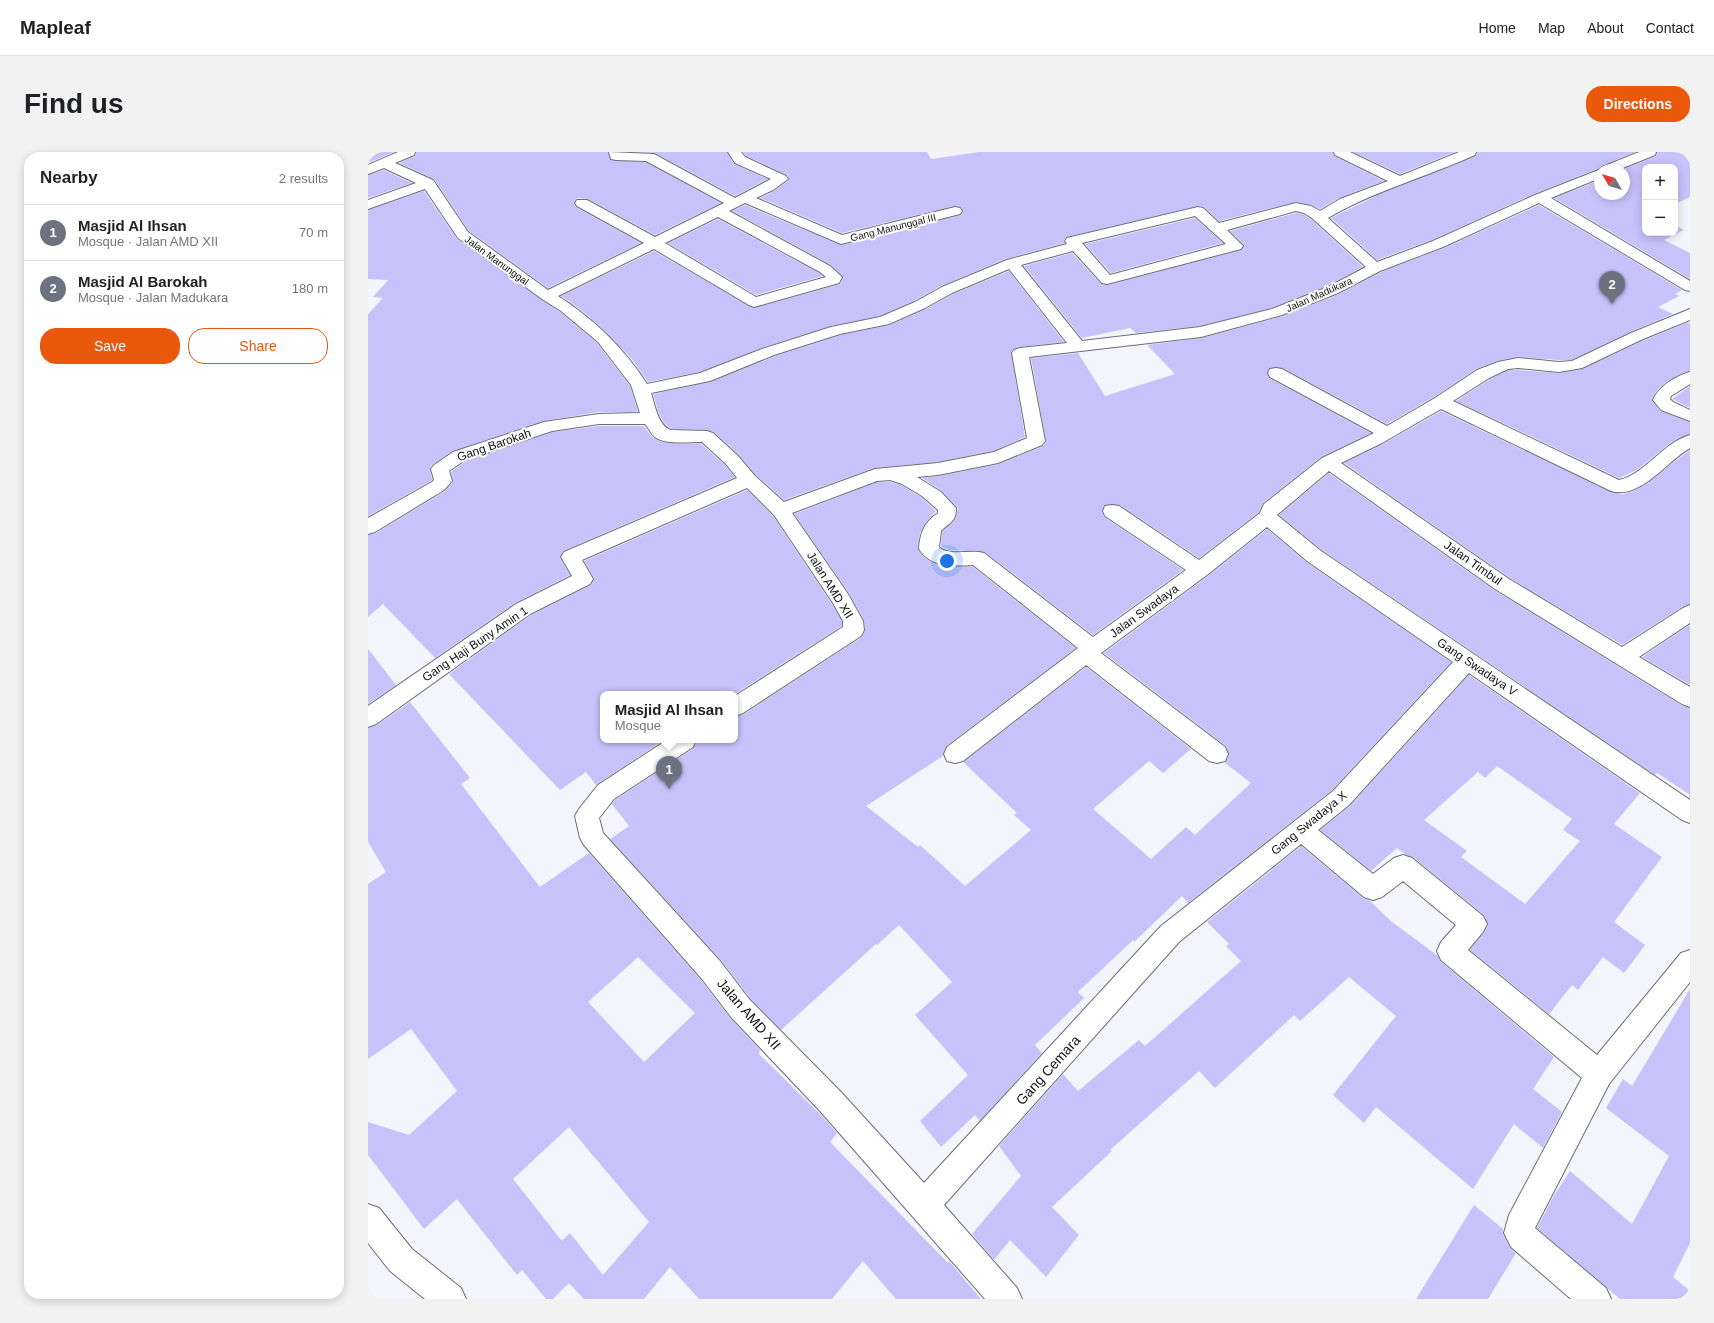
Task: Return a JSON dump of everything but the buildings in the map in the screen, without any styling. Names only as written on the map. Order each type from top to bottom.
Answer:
[{"type":"street","points":[[368,170],[410,152]]},
{"type":"street","name":"Gang Manunggal III","points":[[615,152],[616,156],[649,157],[739,201],[841,240],[955,211]]},
{"type":"street","points":[[546,296],[781,179],[740,160],[734,152]]},
{"type":"street","points":[[1340,152],[1399,182]]},
{"type":"street","points":[[1319,217],[1345,202],[1399,182],[1470,152]]},
{"type":"street","points":[[1621,164],[1650,152]]},
{"type":"street","name":"Jalan Manunggal","points":[[384,163],[428,183],[440,198],[449,216],[463,235],[546,296],[566,308],[604,339],[642,390],[650,418]]},
{"type":"street","name":"Jalan Madukara","points":[[891,473],[938,468],[998,457],[1036,441],[1020,353],[1201,332],[1277,312],[1333,290],[1375,268],[1438,244],[1594,176]]},
{"type":"street","points":[[368,205],[428,183]]},
{"type":"street","points":[[1540,198],[1598,231],[1690,287]]},
{"type":"street","points":[[582,203],[655,243],[754,302],[834,280],[834,277],[825,269],[718,211]]},
{"type":"street","points":[[1217,228],[1296,206],[1310,210],[1319,217],[1375,268]]},
{"type":"street","points":[[1198,211],[1217,228],[1236,246],[1107,280],[1072,241],[1198,211]]},
{"type":"street","points":[[642,390],[704,377],[768,352],[837,330],[884,321],[920,305],[947,290],[1012,264],[1076,246]]},
{"type":"street","points":[[1012,264],[1078,347]]},
{"type":"street","name":"Jalan Swadaya","points":[[954,754],[1090,650],[1200,570],[1267,517],[1271,509],[1328,462],[1387,433],[1441,402],[1483,374],[1504,365],[1518,363],[1559,367],[1576,365],[1637,336],[1690,314]]},
{"type":"street","points":[[1276,373],[1387,433]]},
{"type":"street","points":[[1690,377],[1664,393],[1661,400],[1667,406],[1690,416]]},
{"type":"street","points":[[1441,402],[1617,487],[1625,486],[1639,478],[1689,443]]},
{"type":"street","name":"Jalan AMD XII","points":[[650,418],[661,433],[669,436],[708,437],[732,460],[749,480],[782,510],[841,599],[853,621],[854,628],[738,705]]},
{"type":"street","name":"Gang Barokah","points":[[368,527],[438,486],[443,481],[440,469],[459,456],[550,426],[599,419],[650,418]]},
{"type":"street","name":"Jalan Timbul","points":[[1328,462],[1502,584],[1690,698]]},
{"type":"street","points":[[782,510],[875,475],[891,473],[908,479],[939,500],[947,508],[947,516],[936,523],[929,535],[929,549],[938,557],[955,559],[977,558],[1217,754]]},
{"type":"street","name":"Gang Haji Buny Amin 1","points":[[368,718],[523,609],[583,579],[571,557],[749,480]]},
{"type":"street","points":[[1112,511],[1200,570]]},
{"type":"street","name":"Gang Swadaya V","points":[[1267,517],[1314,556],[1690,813]]},
{"type":"street","points":[[1623,656],[1690,614]]},
{"type":"street","name":"Gang Swadaya X","points":[[1170,934],[1341,798],[1467,662]]},
{"type":"street","name":"Jalan AMD XII","points":[[680,743],[606,792],[587,816],[592,838],[711,970],[740,1008],[830,1102],[924,1205],[1006,1299]]},
{"type":"street","points":[[1301,830],[1373,889],[1403,866],[1456,909],[1474,924],[1450,951],[1599,1074]]},
{"type":"street","name":"Gang Cemara","points":[[924,1205],[1170,934]]},
{"type":"street","points":[[1595,1299],[1519,1233],[1520,1226],[1599,1074],[1690,962]]},
{"type":"street","points":[[368,1219],[400,1260],[450,1299]]},
{"type":"place","name":"Masjid Al Barokah","points":[[1612,304]]},
{"type":"place","name":"Masjid Al Ihsan","points":[[669,789]]}]
